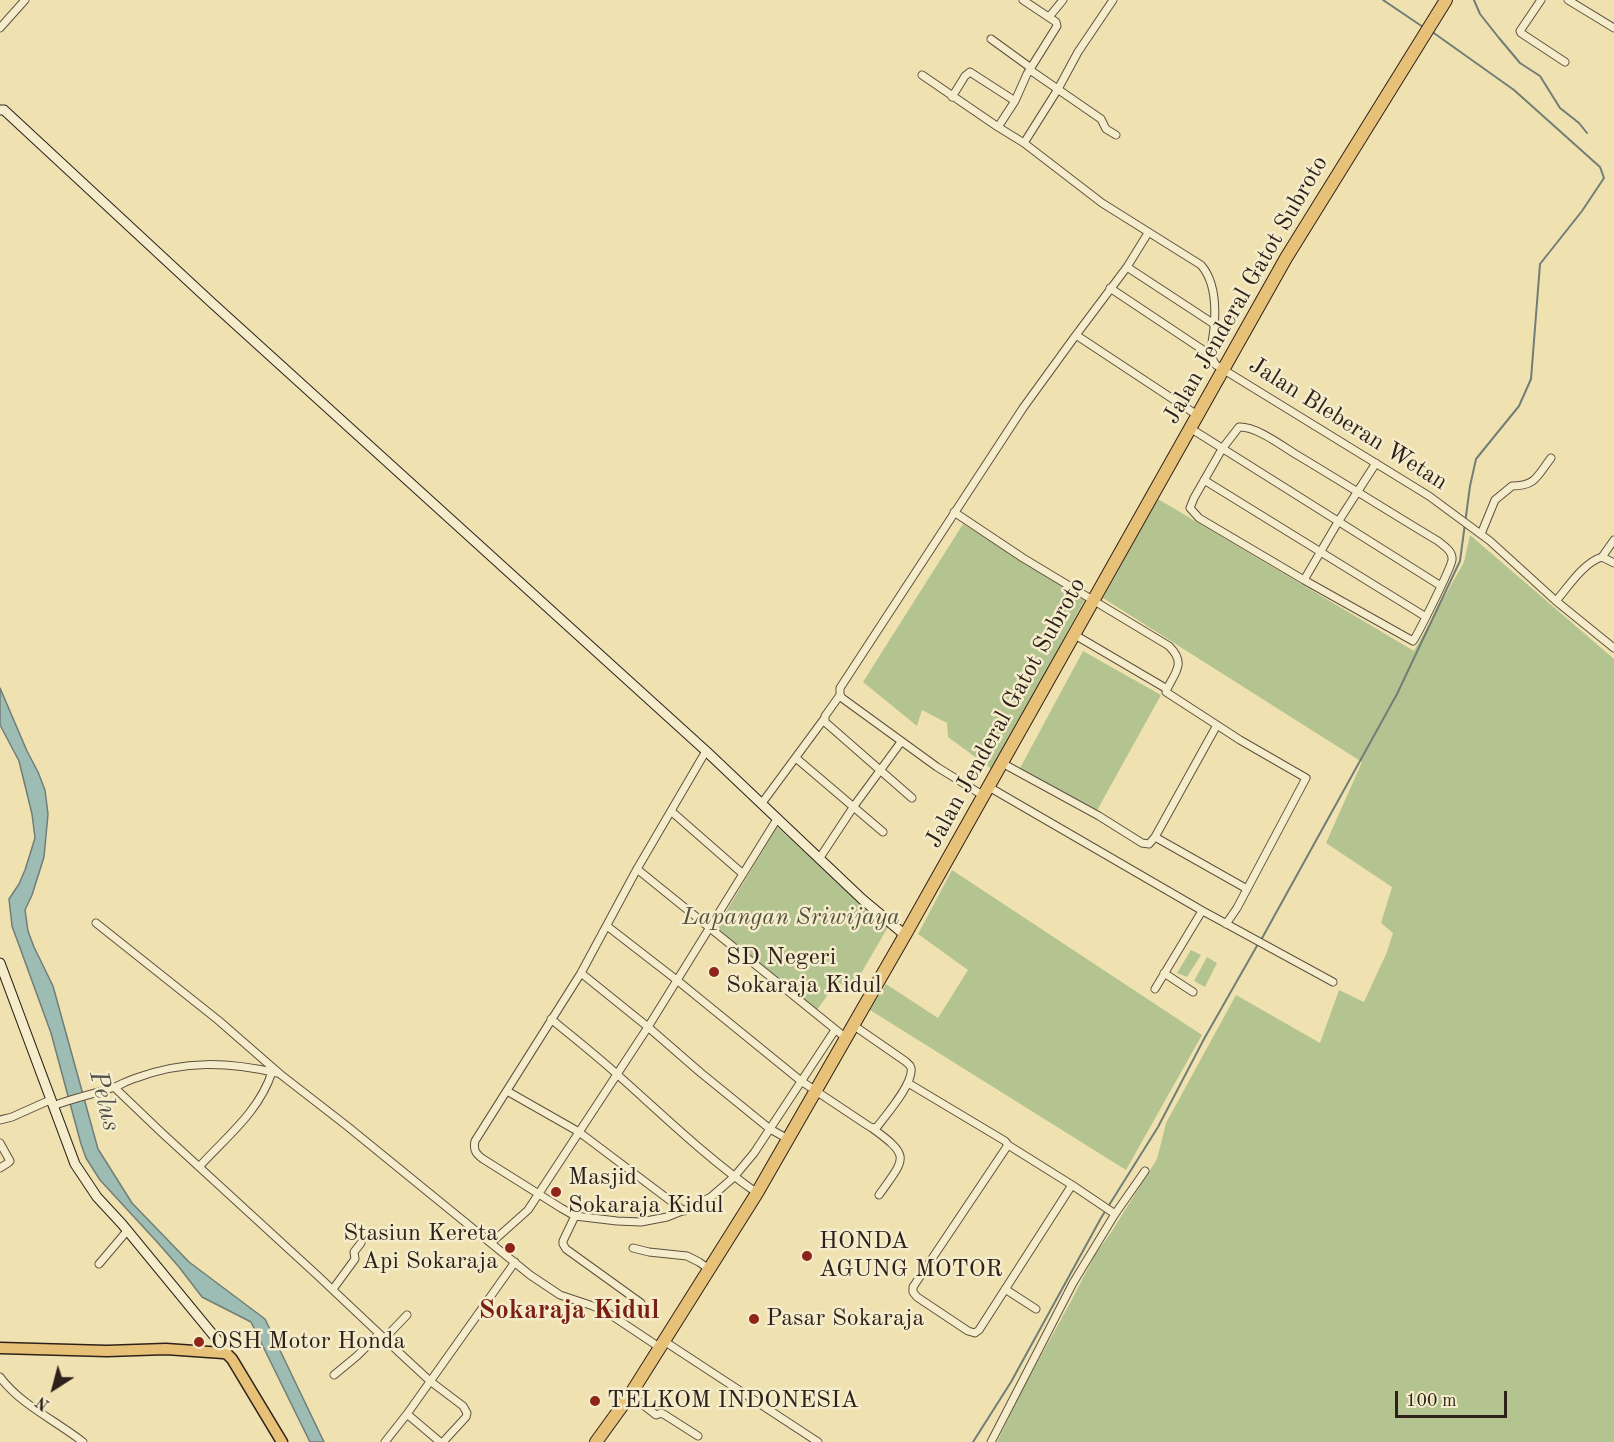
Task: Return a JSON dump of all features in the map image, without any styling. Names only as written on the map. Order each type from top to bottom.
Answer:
[{"type":"highway","name":"Jalan Jenderal Gatot Subroto","points":[[596,1442],[630,1395],[757,1193],[1095,600],[1286,258],[1446,0]]},
{"type":"main road","points":[[0,1348],[107,1351],[166,1349],[227,1354],[282,1442]]},
{"type":"street","points":[[0,28],[25,0]]},
{"type":"street","points":[[998,127],[1057,26],[1056,22],[1023,0]]},
{"type":"street","points":[[1049,17],[1063,0]]},
{"type":"street","points":[[1024,143],[1078,52],[1113,0]]},
{"type":"street","points":[[1541,0],[1520,31],[1565,62]]},
{"type":"street","points":[[1568,0],[1614,28]]},
{"type":"street","points":[[991,39],[1101,119],[1106,129],[1116,135]]},
{"type":"street","points":[[952,97],[970,72],[1015,101]]},
{"type":"street","points":[[922,75],[1024,143],[1102,203],[1201,264],[1208,274],[1214,300],[1212,356]]},
{"type":"street","points":[[1,109],[706,751],[862,899],[905,935]]},
{"type":"street","points":[[1148,233],[1127,267],[1023,408],[840,688],[840,694],[842,698],[937,767],[986,791],[1332,982]]},
{"type":"street","points":[[1127,267],[1214,324]]},
{"type":"street","name":"Jalan Bleberan Wetan","points":[[1110,288],[1212,356],[1216,365],[1451,511],[1479,532],[1549,592],[1556,601],[1614,648]]},
{"type":"street","points":[[1076,335],[1197,415]]},
{"type":"street","points":[[1246,427],[1260,433],[1438,541],[1449,551],[1452,560],[1413,641],[1304,580],[1193,513],[1190,504],[1222,449],[1238,428],[1246,427]]},
{"type":"street","points":[[1190,428],[1441,586]]},
{"type":"street","points":[[1479,532],[1495,500],[1512,486],[1526,486],[1534,481],[1551,458]]},
{"type":"street","points":[[1304,580],[1376,464]]},
{"type":"street","points":[[1204,480],[1426,617]]},
{"type":"street","points":[[954,512],[1023,558],[1169,646],[1177,653],[1179,665],[1167,689]]},
{"type":"street","points":[[1602,557],[1614,540]]},
{"type":"street","points":[[1556,601],[1582,569],[1595,559],[1602,557],[1614,562]]},
{"type":"street","points":[[1075,635],[1167,689],[1166,692],[1217,725],[1305,778],[1237,908],[1226,924]]},
{"type":"street","points":[[762,803],[840,694]]},
{"type":"street","points":[[824,719],[912,798]]},
{"type":"street","points":[[1002,763],[1099,816],[1142,843],[1149,844],[1217,725]]},
{"type":"street","points":[[819,859],[901,742]]},
{"type":"street","points":[[706,751],[637,869],[581,973],[475,1141],[474,1148],[483,1160],[575,1216],[640,1222],[667,1217],[711,1197],[734,1177],[754,1153],[835,1030]]},
{"type":"street","points":[[796,758],[883,832]]},
{"type":"street","points":[[671,811],[743,874]]},
{"type":"street","points":[[490,1243],[528,1210],[539,1194],[678,981],[777,819]]},
{"type":"street","points":[[1155,837],[1247,889]]},
{"type":"street","points":[[637,869],[846,1038]]},
{"type":"street","points":[[1155,989],[1202,911]]},
{"type":"street","points":[[96,923],[218,1020],[280,1074],[547,1287],[560,1295],[608,1313],[819,1442]]},
{"type":"street","points":[[607,926],[801,1081],[890,1141],[899,1150],[900,1164],[879,1195]]},
{"type":"street","points":[[0,963],[75,1164],[97,1197],[227,1354]]},
{"type":"street","points":[[581,973],[770,1129],[788,1139]]},
{"type":"street","points":[[1164,973],[1193,992]]},
{"type":"street","points":[[552,1019],[695,1145],[757,1193]]},
{"type":"street","points":[[853,1025],[910,1065],[911,1073],[908,1083],[877,1127],[872,1128]]},
{"type":"street","points":[[0,1120],[114,1087],[136,1077],[190,1065],[235,1065],[280,1074]]},
{"type":"street","points":[[199,1167],[249,1116],[272,1072]]},
{"type":"street","points":[[908,1083],[1005,1141],[1112,1213]]},
{"type":"street","points":[[114,1087],[430,1381],[463,1406],[467,1413],[466,1417],[441,1442],[407,1414]]},
{"type":"street","points":[[507,1091],[579,1132],[684,1211]]},
{"type":"street","points":[[0,1143],[10,1161],[0,1168]]},
{"type":"street","points":[[1008,1145],[913,1287],[916,1297],[968,1331],[975,1333],[979,1330],[1072,1185]]},
{"type":"street","points":[[991,1442],[1112,1213],[1145,1171]]},
{"type":"street","points":[[575,1216],[563,1241],[566,1249],[641,1303]]},
{"type":"street","points":[[99,1264],[127,1231]]},
{"type":"street","points":[[333,1289],[355,1259],[354,1252],[361,1242]]},
{"type":"street","points":[[633,1248],[652,1253],[687,1256],[709,1269]]},
{"type":"street","points":[[386,1442],[515,1263]]},
{"type":"street","points":[[1005,1289],[1036,1309]]},
{"type":"street","points":[[334,1375],[406,1315]]},
{"type":"street","points":[[1,1381],[18,1397],[83,1442]]},
{"type":"street","points":[[630,1395],[656,1415],[661,1413],[698,1436]]},
{"type":"green space","points":[[1158,499],[1414,651],[1464,562],[1470,535],[1614,659],[1614,1442],[997,1442],[1023,1388],[1095,1255],[1157,1159],[1166,1123],[1236,995],[1320,1043],[1339,990],[1364,1002],[1387,952],[1393,933],[1381,923],[1392,887],[1326,843],[1362,762],[1103,598]]},
{"type":"green space","points":[[963,524],[1085,599],[993,770],[948,737],[947,723],[922,710],[917,726],[863,682]]},
{"type":"green space","points":[[1083,651],[1161,695],[1095,814],[1019,770]]},
{"type":"green space","name":"Lapangan Sriwijaya","points":[[777,827],[888,927],[852,989],[837,982],[814,1014],[715,930]]},
{"type":"green space","points":[[952,870],[1202,1035],[1126,1170],[870,1010],[886,984],[938,1018],[968,970],[918,934]]},
{"type":"green space","points":[[1191,950],[1201,955],[1187,977],[1177,973]]},
{"type":"green space","points":[[1207,957],[1217,963],[1205,987],[1194,981]]},
{"type":"water","points":[[0,688],[45,790],[48,814],[44,857],[25,910],[28,931],[53,986],[98,1149],[132,1203],[189,1262],[265,1319],[324,1442],[310,1442],[251,1322],[202,1297],[179,1267],[100,1180],[86,1158],[51,1033],[12,926],[9,899],[25,870],[35,838],[32,814],[19,761],[0,725]]},
{"type":"waterway","points":[[1383,0],[1423,27]]},
{"type":"waterway","points":[[1474,0],[1480,14],[1520,63],[1540,76],[1560,108],[1579,123],[1587,133]]},
{"type":"waterway","points":[[1261,940],[1397,694],[1460,561],[1476,459],[1519,406],[1531,379],[1540,264],[1582,211],[1604,178],[1600,167],[1514,90],[1431,31]]},
{"type":"waterway","points":[[973,1442],[1011,1382],[1101,1218],[1158,1127],[1204,1039],[1258,944]]},
{"type":"place","name":"SD Negeri Sokaraja Kidul","points":[[714,972]]},
{"type":"place","name":"Masjid Sokaraja Kidul","points":[[556,1192]]},
{"type":"place","name":"Stasiun Kereta Api Sokaraja","points":[[510,1248]]},
{"type":"place","name":"HONDA AGUNG MOTOR","points":[[807,1256]]},
{"type":"place","name":"Pasar Sokaraja","points":[[754,1319]]},
{"type":"place","name":"OSH Motor Honda","points":[[199,1342]]},
{"type":"place","name":"TELKOM INDONESIA","points":[[595,1401]]},
{"type":"district","name":"Sokaraja Kidul","points":[[569,1311]]},
{"type":"water label","name":"Pelus","points":[[104,1101]]}]
